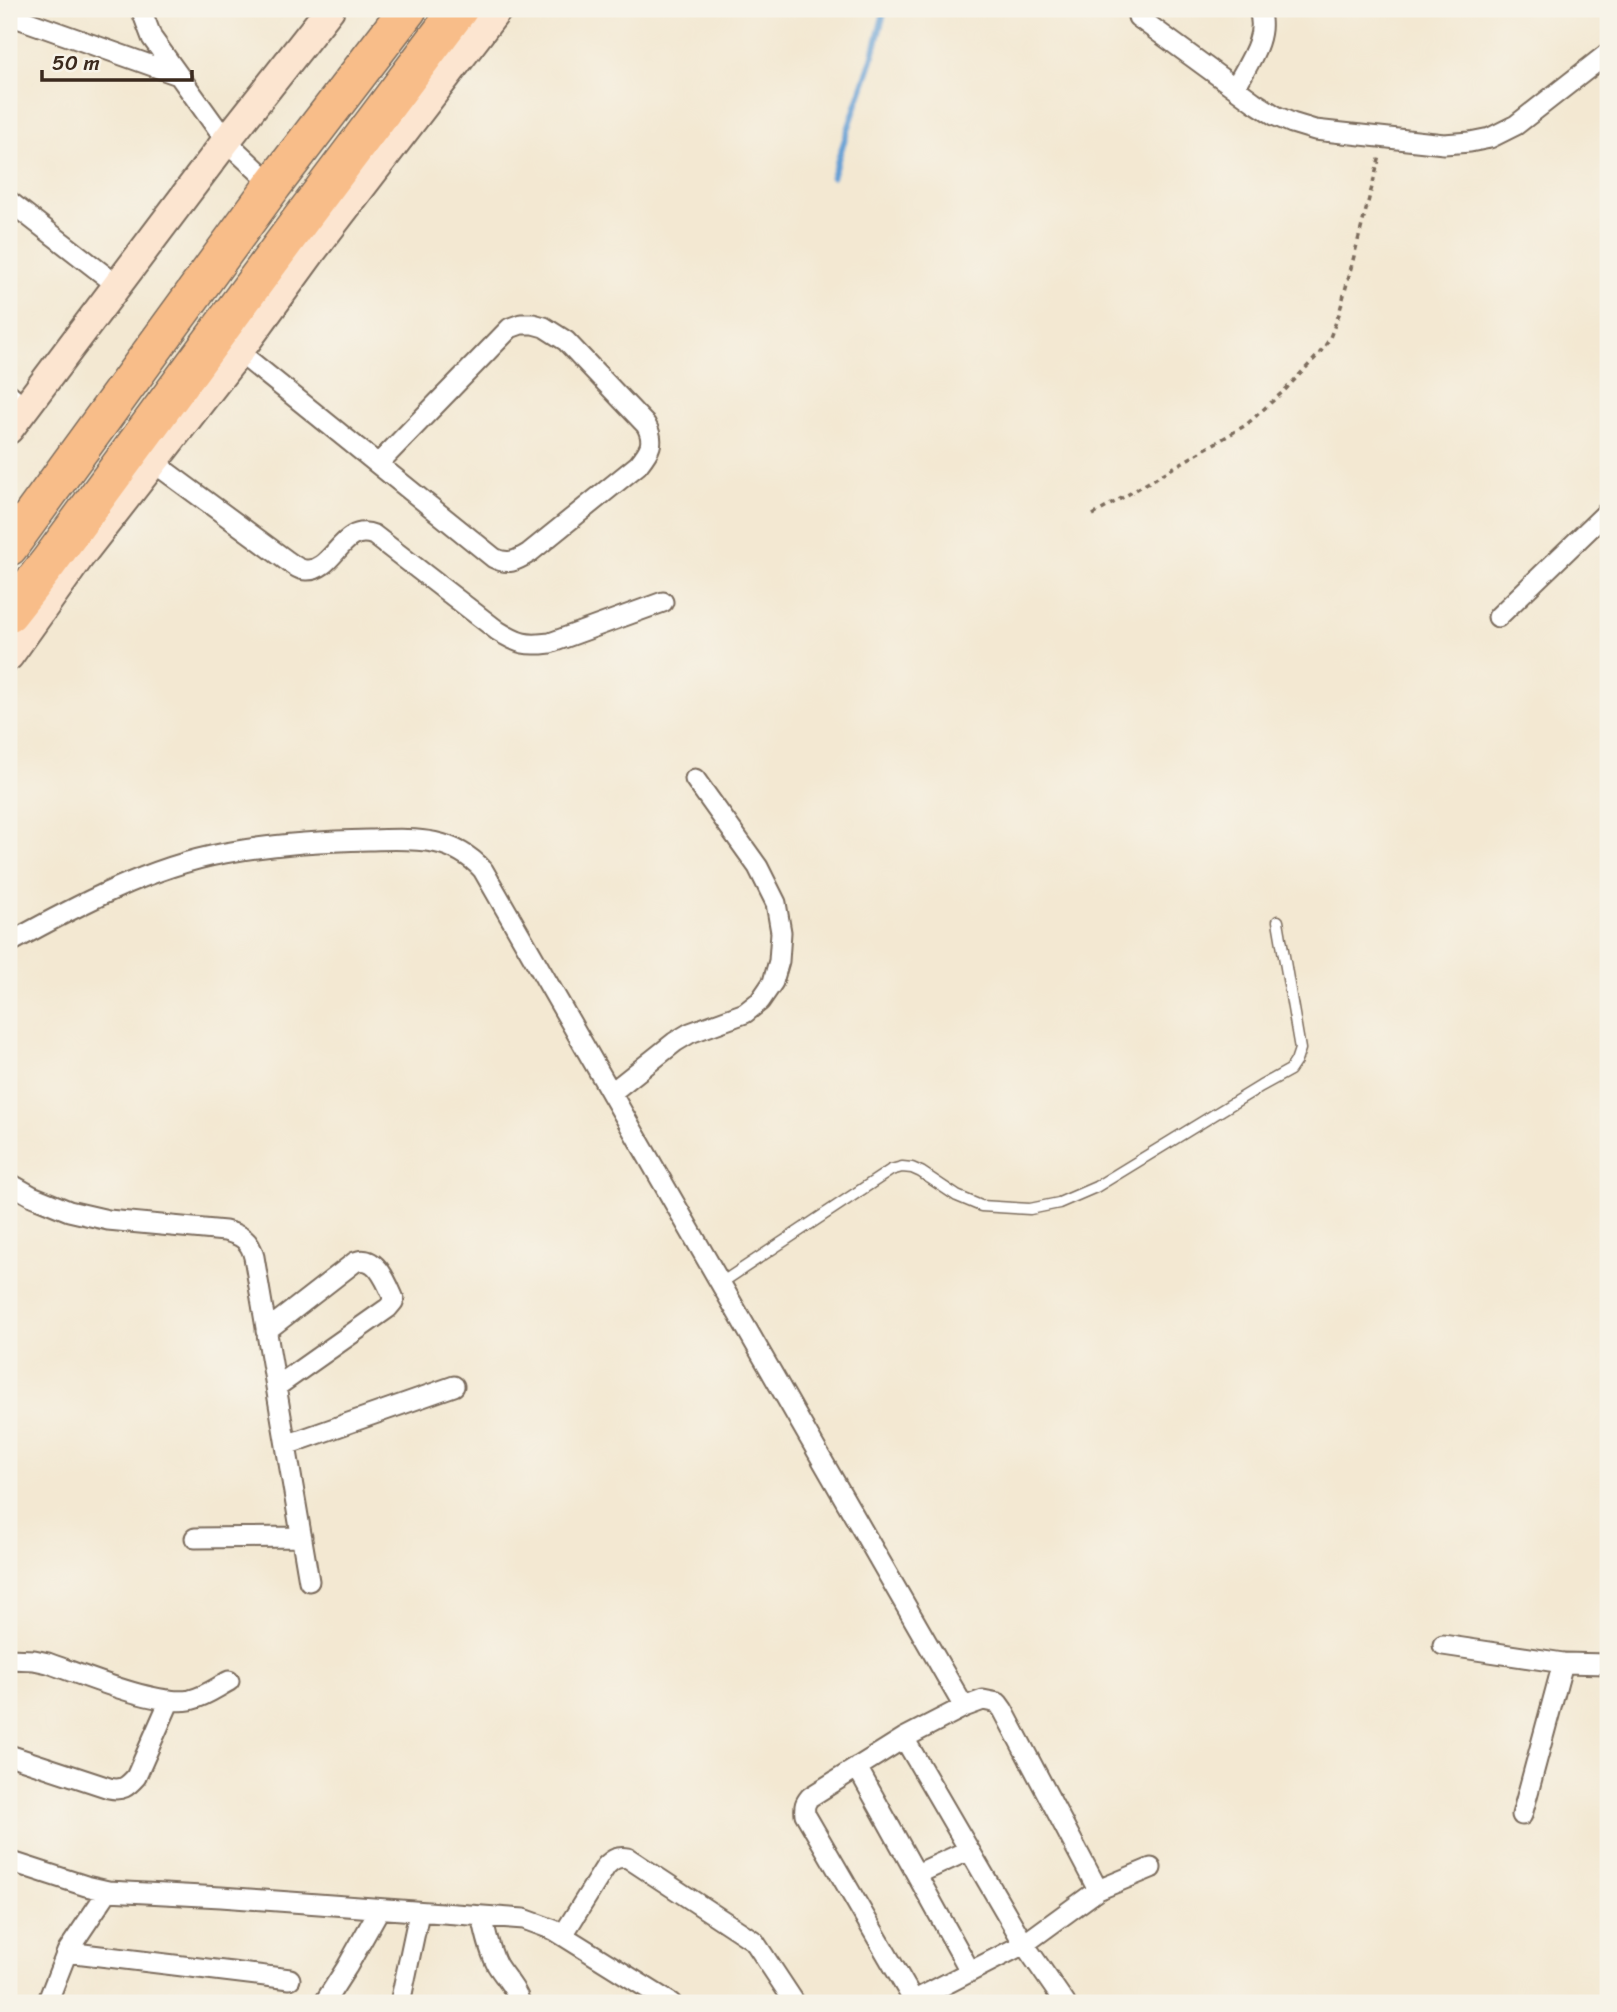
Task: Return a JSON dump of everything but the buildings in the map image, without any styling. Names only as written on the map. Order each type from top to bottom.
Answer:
[{"type":"highway","points":[[9,547],[273,185],[408,9]]},
{"type":"highway","points":[[9,613],[459,9]]},
{"type":"street","points":[[141,9],[152,38],[226,141],[273,185]]},
{"type":"street","points":[[9,429],[17,400],[117,285],[330,9]]},
{"type":"street","points":[[9,656],[79,558],[239,352],[310,254],[498,9]]},
{"type":"street","points":[[1236,88],[1259,41],[1262,28],[1258,9]]},
{"type":"street","points":[[9,15],[178,75]]},
{"type":"street","points":[[1138,17],[1276,116],[1292,123],[1315,130],[1444,144],[1490,138],[1516,125],[1608,53]]},
{"type":"street","points":[[9,201],[117,285]]},
{"type":"street","points":[[239,352],[494,558],[509,563],[529,553],[638,466],[650,446],[652,436],[646,425],[566,341],[544,327],[521,324],[510,328],[378,464]]},
{"type":"street","points":[[153,462],[286,560],[306,570],[315,569],[327,561],[357,533],[367,532],[374,535],[489,624],[518,643],[550,643],[663,602]]},
{"type":"street","points":[[1498,617],[1608,511]]},
{"type":"street","points":[[611,1093],[690,1033],[745,1013],[760,1001],[773,982],[779,961],[781,932],[776,903],[758,867],[695,779]]},
{"type":"street","points":[[9,943],[52,919],[124,886],[170,867],[224,853],[303,842],[410,839],[443,844],[466,853],[483,870],[964,1707]]},
{"type":"street","points":[[9,1183],[69,1212],[108,1220],[238,1234],[246,1240],[251,1247],[267,1331],[309,1581]]},
{"type":"street","points":[[267,1331],[361,1259],[376,1266],[394,1298],[388,1308],[276,1387]]},
{"type":"street","points":[[286,1446],[454,1386]]},
{"type":"street","points":[[195,1538],[302,1537]]},
{"type":"street","points":[[1443,1644],[1563,1663],[1608,1664]]},
{"type":"street","points":[[9,1659],[48,1663],[134,1693],[170,1700],[200,1697],[229,1681]]},
{"type":"street","points":[[1522,1815],[1563,1663]]},
{"type":"street","points":[[9,1755],[109,1788],[122,1789],[129,1786],[135,1777],[170,1700]]},
{"type":"street","points":[[1098,1890],[1003,1710],[998,1703],[991,1700],[964,1707],[904,1738],[810,1797],[805,1804],[806,1814],[912,2002],[1024,1944],[1098,1890],[1151,1868]]},
{"type":"street","points":[[904,1738],[1024,1944],[1065,2003]]},
{"type":"street","points":[[858,1767],[971,1971]]},
{"type":"street","points":[[916,1874],[969,1850]]},
{"type":"street","points":[[564,1936],[606,1866],[612,1859],[620,1856],[628,1858],[754,1941],[796,2003]]},
{"type":"street","points":[[9,1861],[63,1880],[108,1891],[524,1919],[564,1936],[671,2003]]},
{"type":"street","points":[[47,2003],[67,1952],[108,1891]]},
{"type":"street","points":[[324,2003],[379,1910]]},
{"type":"street","points":[[400,2003],[419,1913]]},
{"type":"street","points":[[482,1916],[498,1967],[518,1994],[520,2003]]},
{"type":"street","points":[[67,1952],[290,1979]]},
{"type":"lane","points":[[721,1283],[891,1170],[912,1168],[957,1196],[981,1206],[1030,1209],[1059,1203],[1096,1187],[1290,1070],[1297,1061],[1300,1049],[1278,920]]},
{"type":"path","points":[[1093,514],[1246,425],[1285,390],[1319,354],[1329,340],[1339,314],[1385,137]]},
{"type":"waterway","points":[[832,177],[872,59],[885,9]]}]
